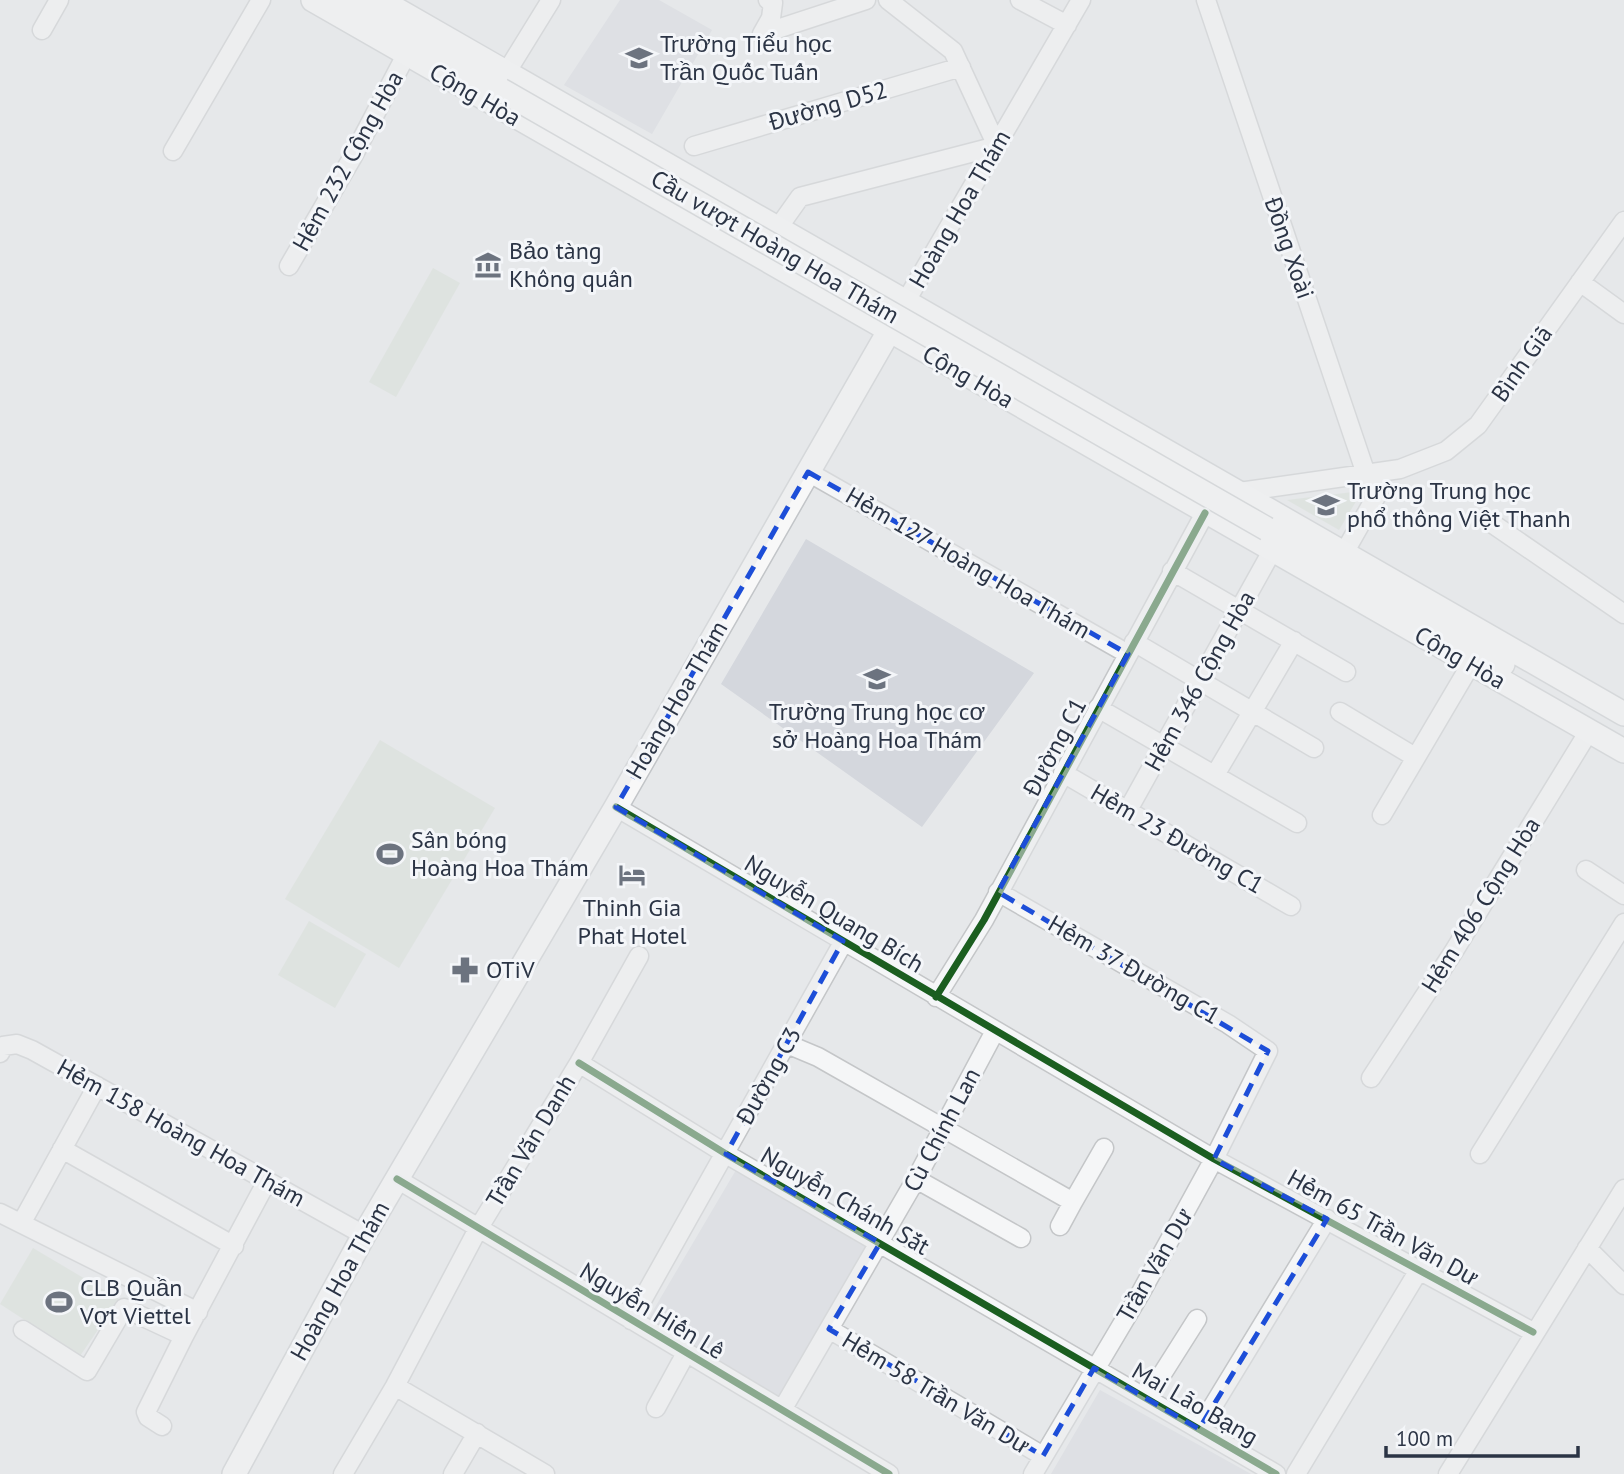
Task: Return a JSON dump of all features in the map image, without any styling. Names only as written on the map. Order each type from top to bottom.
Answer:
[{"type":"main road","name":"Cộng Hòa","points":[[313,0],[1205,513],[1270,540],[1624,734]]},
{"type":"main road","name":"Cộng Hòa","points":[[346,0],[504,81],[778,228],[1624,714]]},
{"type":"main road","name":"Cộng Hòa","points":[[380,0],[504,81]]},
{"type":"main road","name":"Cầu vượt Hoàng Hoa Thám","points":[[504,81],[1270,540]]},
{"type":"main road","points":[[811,287],[828,257]]},
{"type":"main road","name":"Hoàng Hoa Thám","points":[[237,1473],[364,1236],[616,807],[906,301]]},
{"type":"main road","points":[[970,378],[988,347]]},
{"type":"main road","name":"Cộng Hòa","points":[[1270,540],[1471,664],[1624,751]]},
{"type":"street","points":[[42,30],[59,0]]},
{"type":"street","points":[[173,150],[261,0]]},
{"type":"street","points":[[504,81],[551,0]]},
{"type":"street","points":[[768,0],[773,3],[771,18],[762,34],[866,0]]},
{"type":"street","points":[[778,228],[800,197],[997,146],[961,67],[949,48],[888,0]]},
{"type":"street","points":[[1020,0],[1067,25]]},
{"type":"street","name":"Hoàng Hoa Thám","points":[[906,301],[1081,0]]},
{"type":"street","name":"Đồng Xoài","points":[[1206,0],[1367,474],[1377,494]]},
{"type":"street","name":"Hẻm 232 Cộng Hòa","points":[[289,266],[352,158],[406,55]]},
{"type":"street","name":"Đường D52","points":[[694,146],[961,67]]},
{"type":"street","name":"Bình Giã","points":[[1239,492],[1390,471],[1435,457],[1468,435],[1624,221]]},
{"type":"street","points":[[1580,282],[1624,314]]},
{"type":"street","points":[[1344,552],[1390,471]]},
{"type":"street","name":"Hẻm 127 Hoàng Hoa Thám","points":[[808,472],[1131,648],[1200,681],[1314,748]]},
{"type":"street","name":"Đường C1","points":[[936,997],[998,892],[1205,513]]},
{"type":"street","points":[[1490,522],[1624,614]]},
{"type":"street","name":"Hẻm 346 Cộng Hòa","points":[[1128,810],[1240,610],[1270,540]]},
{"type":"street","points":[[1172,571],[1346,672]]},
{"type":"street","points":[[1215,775],[1294,642]]},
{"type":"street","points":[[1382,815],[1471,664]]},
{"type":"street","points":[[1098,708],[1297,823]]},
{"type":"street","points":[[1340,712],[1415,757]]},
{"type":"street","name":"Hẻm 406 Cộng Hòa","points":[[1371,1078],[1458,945],[1589,731]]},
{"type":"street","name":"Hẻm 23 Đường C1","points":[[1063,773],[1291,906]]},
{"type":"street","name":"Nguyễn Quang Bích","points":[[616,807],[1214,1158]]},
{"type":"street","points":[[1586,870],[1624,895]]},
{"type":"street","name":"Hẻm 37 Đường C1","points":[[998,892],[1228,1024],[1268,1051]]},
{"type":"street","points":[[1480,1154],[1624,923]]},
{"type":"street","name":"Đường C3","points":[[631,1320],[844,941]]},
{"type":"street","name":"Trần Văn Danh","points":[[343,1474],[395,1385],[478,1229],[579,1063],[639,956]]},
{"type":"street","name":"Cù Chính Lan","points":[[782,1410],[943,1131],[995,1031]]},
{"type":"street","name":"Hẻm 158 Hoàng Hoa Thám","points":[[0,1053],[3,1046],[17,1044],[364,1236]]},
{"type":"street","points":[[787,1044],[818,1057],[943,1131],[1073,1202]]},
{"type":"street","name":"Trần Văn Dư","points":[[1033,1474],[1140,1294],[1268,1051]]},
{"type":"street","name":"Nguyễn Chánh Sắt","points":[[579,1063],[726,1154],[1094,1368]]},
{"type":"street","points":[[22,1222],[97,1086]]},
{"type":"street","points":[[1060,1226],[1104,1148]]},
{"type":"street","points":[[62,1149],[234,1246]]},
{"type":"street","name":"Hẻm 65 Trần Văn Dư","points":[[1214,1158],[1533,1332]]},
{"type":"street","name":"Nguyễn Hiến Lê","points":[[397,1179],[889,1474]]},
{"type":"street","points":[[916,1179],[1021,1238]]},
{"type":"street","points":[[162,1426],[148,1417],[146,1412],[267,1181]]},
{"type":"street","points":[[1448,1474],[1533,1332],[1624,1189]]},
{"type":"street","points":[[0,1213],[198,1312]]},
{"type":"street","points":[[1199,1429],[1326,1219]]},
{"type":"street","points":[[1587,1248],[1624,1285]]},
{"type":"street","points":[[1296,1474],[1419,1270]]},
{"type":"street","points":[[23,1330],[87,1371],[124,1308],[184,1336]]},
{"type":"street","points":[[1147,1398],[1197,1318]]},
{"type":"street","name":"Hẻm 58 Trần Văn Dư","points":[[830,1329],[1043,1456]]},
{"type":"street","points":[[656,1408],[686,1353]]},
{"type":"street","name":"Mai Lão Bạng","points":[[1094,1368],[1276,1474]]},
{"type":"street","points":[[395,1385],[545,1474]]},
{"type":"street","points":[[453,1474],[477,1433]]},
{"type":"highlighted area","points":[[808,472],[1128,654],[998,892],[1268,1051],[1214,1159],[1327,1219],[1199,1429],[1094,1368],[1043,1456],[829,1329],[880,1243],[726,1154],[843,941],[616,807]]},
{"type":"shaded area","name":"Trường Tiểu học Trần Quốc Tuấn","points":[[620,0],[659,0],[712,30],[652,134],[564,85]]},
{"type":"shaded area","points":[[433,268],[460,283],[396,397],[369,382]]},
{"type":"shaded area","points":[[1353,492],[1358,498],[1339,530],[1287,500]]},
{"type":"shaded area","name":"Trường Trung học cơ sở Hoàng Hoa Thám","points":[[806,539],[1034,673],[922,827],[721,684]]},
{"type":"shaded area","name":"Sân bóng Hoàng Hoa Thám","points":[[380,740],[495,808],[399,968],[285,899]]},
{"type":"shaded area","points":[[309,921],[366,954],[335,1008],[278,975]]},
{"type":"shaded area","points":[[736,1170],[872,1248],[782,1401],[647,1321]]},
{"type":"shaded area","name":"CLB Quần Vợt Viettel","points":[[33,1248],[119,1299],[80,1356],[0,1304]]},
{"type":"shaded area","points":[[1100,1390],[1251,1474],[1051,1474]]},
{"type":"cycle path","points":[[936,997],[984,920],[1205,513]]},
{"type":"cycle path","points":[[616,807],[1214,1159],[1533,1332]]},
{"type":"cycle path","points":[[579,1063],[726,1154],[1276,1474]]},
{"type":"cycle path","points":[[397,1179],[889,1474]]},
{"type":"place","name":"Trường Tiểu học Trần Quốc Tuấn","points":[[639,58]]},
{"type":"place","name":"Bảo tàng Không quân","points":[[488,265]]},
{"type":"place","name":"Trường Trung học phổ thông Việt Thanh","points":[[1326,505]]},
{"type":"place","name":"Trường Trung học cơ sở Hoàng Hoa Thám","points":[[877,679]]},
{"type":"place","name":"Sân bóng Hoàng Hoa Thám","points":[[390,854]]},
{"type":"place","name":"Thinh Gia Phat Hotel","points":[[632,875]]},
{"type":"place","name":"OTiV","points":[[465,970]]},
{"type":"place","name":"CLB Quần Vợt Viettel","points":[[59,1302]]}]
